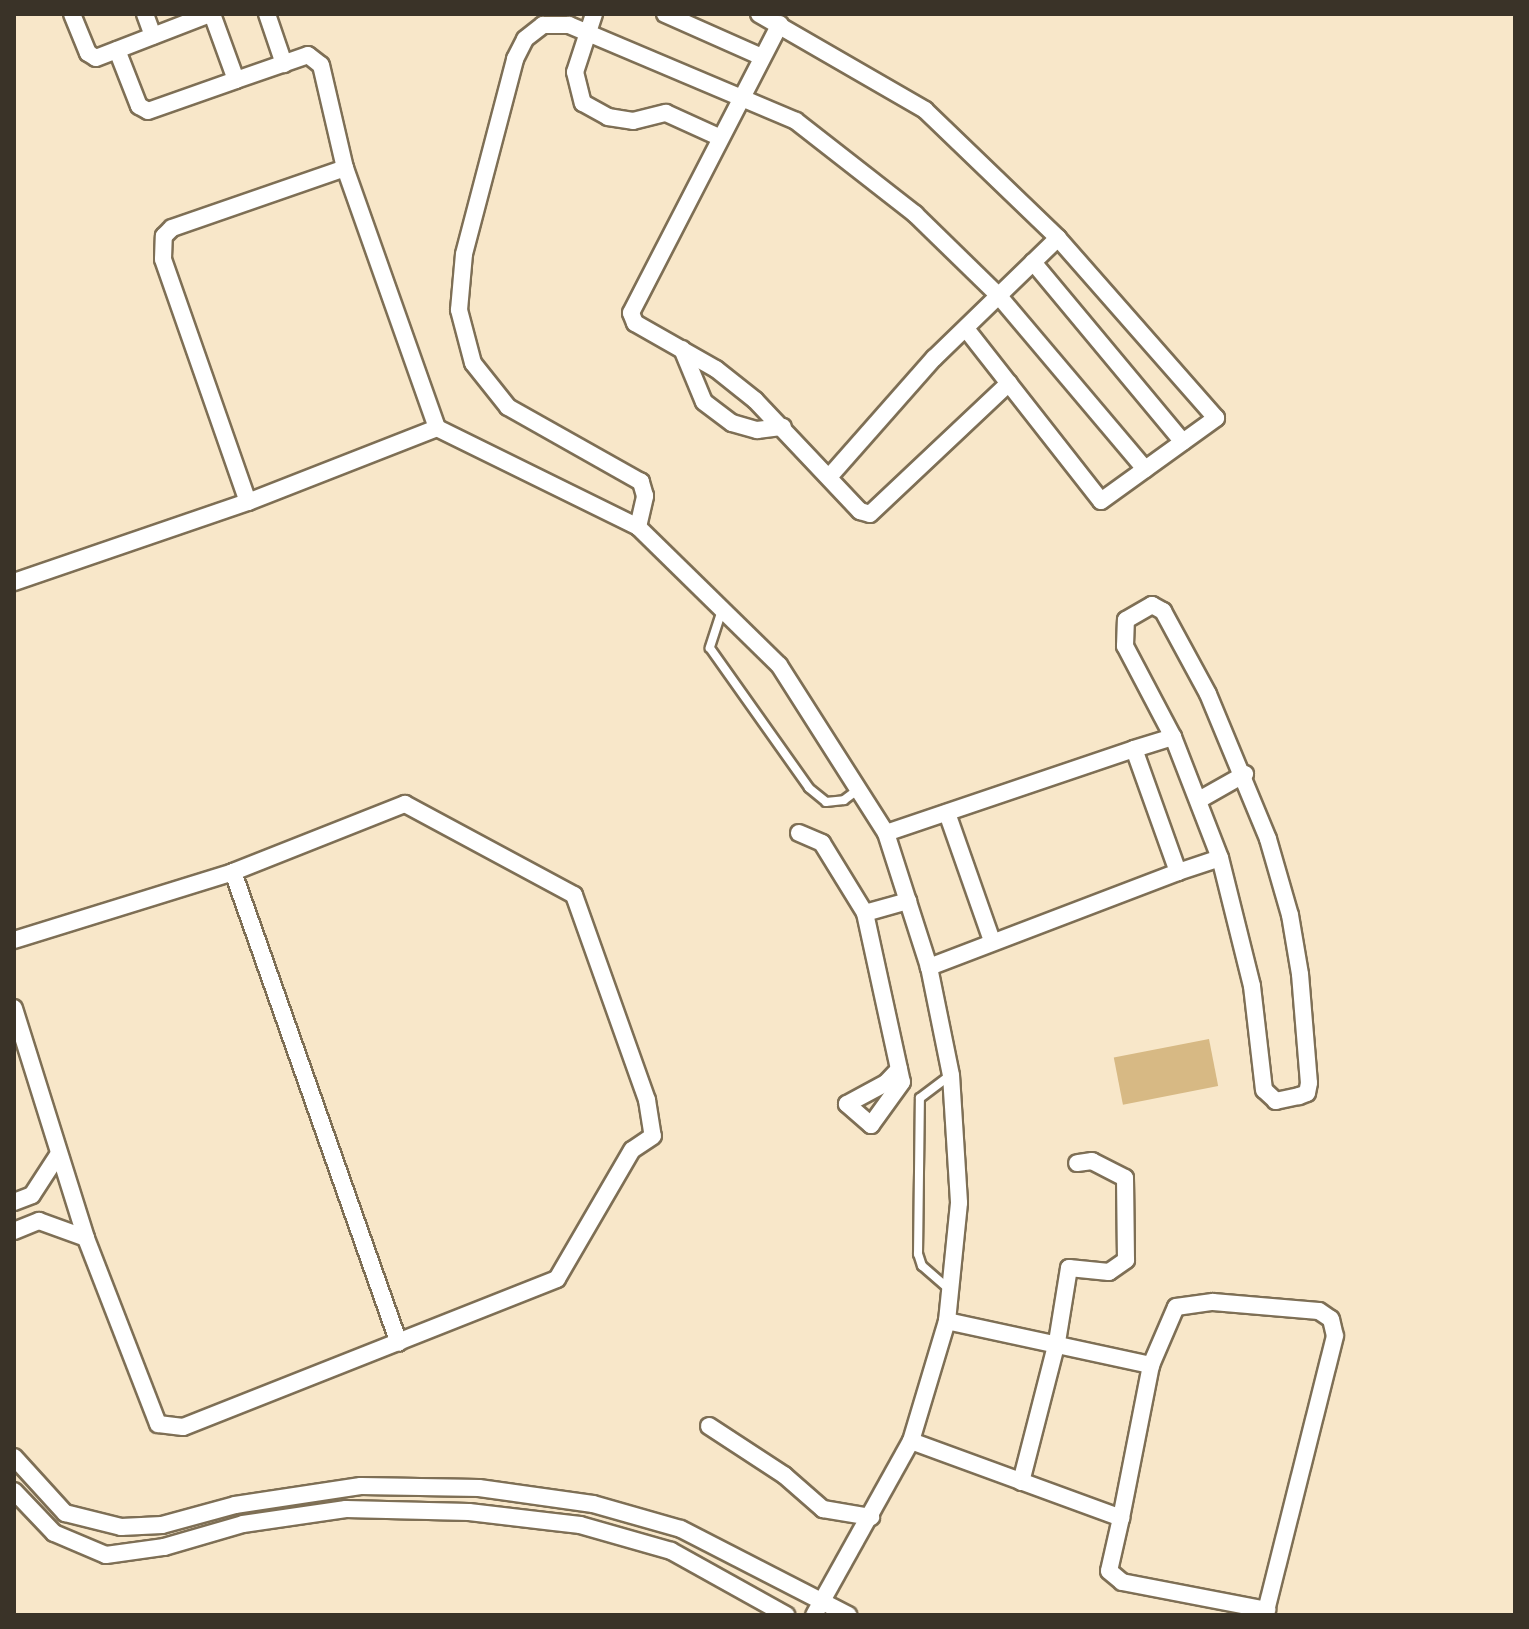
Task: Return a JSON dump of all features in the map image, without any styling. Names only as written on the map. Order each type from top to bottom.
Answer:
[{"type":"street","points":[[72,14],[88,53],[96,58],[211,14],[236,80]]},
{"type":"street","points":[[145,14],[153,36]]},
{"type":"street","points":[[267,14],[284,64]]},
{"type":"street","points":[[594,14],[575,72],[583,103],[608,117],[633,121],[666,113],[719,137]]},
{"type":"street","points":[[665,14],[762,57]]},
{"type":"street","points":[[759,14],[925,110],[1058,238],[1216,418],[1101,501],[967,330]]},
{"type":"street","points":[[780,24],[740,93],[631,313],[635,323],[716,369],[783,427],[831,475],[860,511],[870,514],[1009,383]]},
{"type":"street","points":[[638,527],[645,496],[641,482],[508,407],[473,363],[459,310],[464,254],[515,59],[525,39],[543,25],[569,25],[740,93],[796,121],[915,214],[998,295],[1145,469]]},
{"type":"street","points":[[117,50],[139,106],[148,111],[308,55],[321,65],[345,168],[437,428],[638,527],[779,665],[856,791],[886,833],[929,967],[951,1075],[959,1203],[947,1321],[911,1441],[818,1609]]},
{"type":"street","points":[[248,502],[161,248],[172,228],[345,168]]},
{"type":"street","points":[[831,475],[934,358],[967,330],[998,295],[1058,238]]},
{"type":"street","points":[[1033,262],[1183,442]]},
{"type":"street","points":[[682,349],[704,402],[732,423],[757,430],[783,427]]},
{"type":"street","points":[[14,582],[248,502],[437,428]]},
{"type":"street","points":[[1143,607],[1163,611],[1245,774],[1290,915],[1309,1083],[1307,1093],[1299,1096],[1276,1101],[1264,1090],[1252,986],[1220,858],[1173,737],[1122,632],[1126,620],[1143,607]]},
{"type":"street","points":[[886,833],[1173,737]]},
{"type":"street","points":[[1134,749],[1178,872]]},
{"type":"street","points":[[1199,800],[1245,774]]},
{"type":"street","points":[[14,940],[233,872],[405,804],[574,895],[647,1100],[653,1136],[632,1150],[557,1279],[183,1427],[158,1424],[86,1238],[14,1008]]},
{"type":"street","points":[[947,813],[992,941]]},
{"type":"street","points":[[799,833],[822,843],[865,913],[902,1082],[871,1125],[847,1104],[886,1083],[899,1069]]},
{"type":"street","points":[[929,967],[1220,858]]},
{"type":"street","points":[[233,872],[399,1343]]},
{"type":"street","points":[[865,913],[908,901]]},
{"type":"street","points":[[14,1202],[32,1195],[58,1155]]},
{"type":"street","points":[[1021,1482],[1057,1342],[1069,1268],[1109,1272],[1126,1260],[1125,1178],[1092,1161],[1077,1163]]},
{"type":"street","points":[[32,1195],[39,1221]]},
{"type":"street","points":[[14,1231],[39,1221],[86,1238]]},
{"type":"street","points":[[1190,1302],[1319,1311],[1331,1319],[1335,1336],[1266,1612],[1122,1582],[1109,1571],[1121,1518],[1151,1365],[1176,1307],[1190,1302]]},
{"type":"street","points":[[947,1321],[1057,1342],[1151,1365]]},
{"type":"street","points":[[709,1426],[784,1475],[823,1509],[871,1517]]},
{"type":"street","points":[[911,1441],[1121,1518]]},
{"type":"street","points":[[14,1457],[65,1513],[121,1527],[162,1525],[235,1505],[361,1486],[479,1488],[593,1504],[681,1529],[818,1609],[848,1615]]},
{"type":"street","points":[[14,1491],[54,1533],[106,1555],[164,1547],[243,1524],[346,1509],[469,1512],[580,1525],[671,1551],[786,1615]]},
{"type":"lane","points":[[722,609],[710,648],[800,776],[826,802],[844,800],[856,791]]},
{"type":"lane","points":[[950,1290],[922,1266],[918,1254],[920,1098],[951,1075]]},
{"type":"shaded area","points":[[1209,1039],[1218,1086],[1123,1105],[1114,1058]]}]
